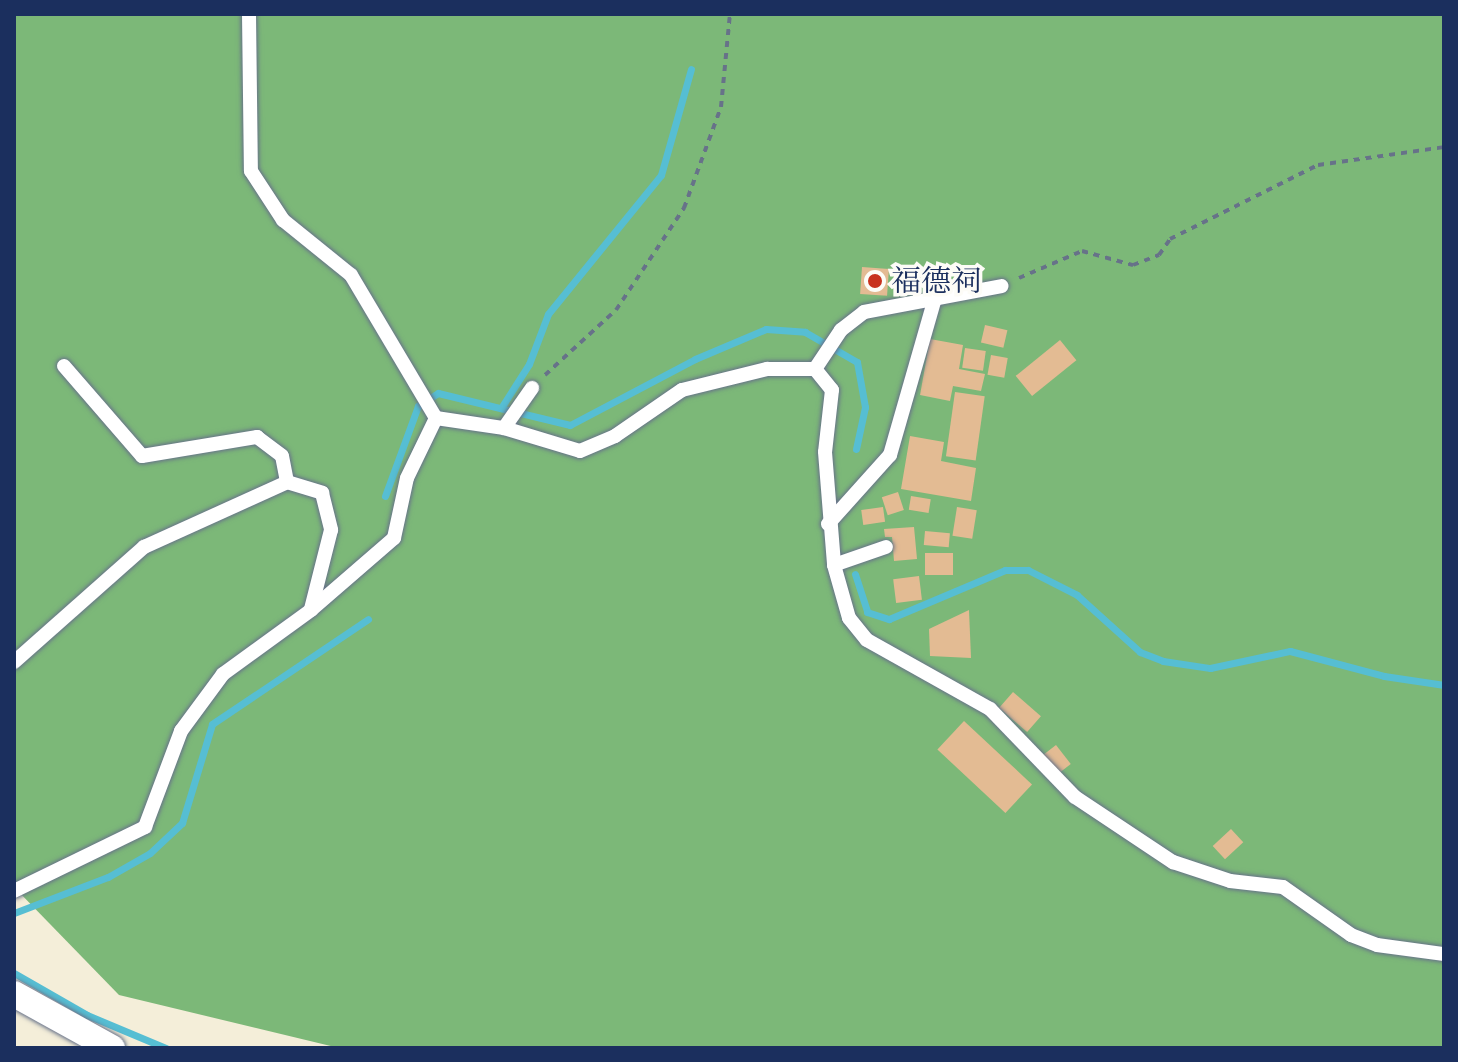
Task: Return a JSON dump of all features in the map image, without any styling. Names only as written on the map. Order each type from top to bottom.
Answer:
[{"type":"street","points":[[14,994],[112,1048]]},
{"type":"lane","points":[[249,14],[251,171],[283,220],[351,275],[436,418]]},
{"type":"lane","points":[[815,369],[841,330],[864,312],[936,295],[1002,286]]},
{"type":"lane","points":[[828,524],[890,455],[936,295]]},
{"type":"lane","points":[[64,366],[142,456],[257,437],[282,456],[287,482]]},
{"type":"lane","points":[[436,418],[504,428],[580,451],[615,436],[682,390],[767,369],[815,369]]},
{"type":"lane","points":[[815,369],[832,390],[825,452],[828,524],[834,565],[849,618],[867,640],[990,709],[1075,797],[1173,862],[1230,881],[1283,887],[1351,935],[1377,945],[1444,954]]},
{"type":"lane","points":[[504,428],[532,388]]},
{"type":"lane","points":[[14,891],[145,827],[181,731],[223,674],[311,610],[394,538],[407,478],[436,418]]},
{"type":"lane","points":[[14,662],[144,547],[287,482],[322,493],[331,530],[311,610]]},
{"type":"lane","points":[[834,565],[886,547]]},
{"type":"path","points":[[532,388],[616,310],[684,208],[721,107],[730,14]]},
{"type":"path","points":[[1002,286],[1082,251],[1133,265],[1159,255],[1170,239],[1318,165],[1444,147]]},
{"type":"green space","points":[[14,14],[1444,14],[1444,1048],[339,1048],[119,995],[14,887]]},
{"type":"building","name":"福德祠","points":[[862,267],[889,269],[887,296],[860,294]]},
{"type":"building","points":[[985,325],[1007,330],[1003,348],[981,343]]},
{"type":"building","points":[[930,339],[963,345],[959,369],[985,374],[981,391],[953,386],[950,401],[920,395]]},
{"type":"building","points":[[1060,340],[1076,360],[1032,396],[1016,376]]},
{"type":"building","points":[[965,348],[986,351],[983,371],[962,368]]},
{"type":"building","points":[[991,355],[1008,358],[1004,378],[988,375]]},
{"type":"building","points":[[955,392],[985,396],[976,461],[946,456]]},
{"type":"building","points":[[910,436],[944,442],[941,461],[976,468],[971,501],[901,489]]},
{"type":"building","points":[[898,492],[904,510],[888,515],[882,497]]},
{"type":"building","points":[[911,496],[931,499],[929,513],[909,510]]},
{"type":"building","points":[[883,507],[885,522],[863,525],[861,510]]},
{"type":"building","points":[[957,507],[977,510],[972,539],[952,536]]},
{"type":"building","points":[[914,527],[917,559],[894,561],[892,537],[885,537],[884,529]]},
{"type":"building","points":[[925,531],[950,533],[949,547],[924,545]]},
{"type":"building","points":[[925,553],[953,553],[953,575],[925,575]]},
{"type":"building","points":[[919,576],[922,600],[896,603],[893,579]]},
{"type":"building","points":[[969,610],[971,658],[930,656],[929,629]]},
{"type":"building","points":[[1013,692],[1041,716],[1027,732],[999,708]]},
{"type":"building","points":[[964,721],[1032,784],[1005,813],[937,750]]},
{"type":"building","points":[[1056,745],[1071,764],[1058,774],[1043,755]]},
{"type":"building","points":[[1231,829],[1243,842],[1225,859],[1213,846]]},
{"type":"waterway","points":[[501,408],[529,364],[548,314],[661,175],[691,69]]},
{"type":"waterway","points":[[385,496],[418,406],[438,393],[570,425],[695,359],[766,329],[805,332],[857,362],[865,407],[856,449]]},
{"type":"waterway","points":[[855,574],[867,612],[889,619],[1005,570],[1028,570],[1077,595],[1140,652],[1163,661],[1210,668],[1290,651],[1384,676],[1444,685]]},
{"type":"waterway","points":[[14,913],[108,877],[150,853],[182,823],[212,724],[368,619]]},
{"type":"waterway","points":[[14,973],[87,1015],[166,1048]]},
{"type":"place","name":"福德祠","points":[[875,281]]}]
